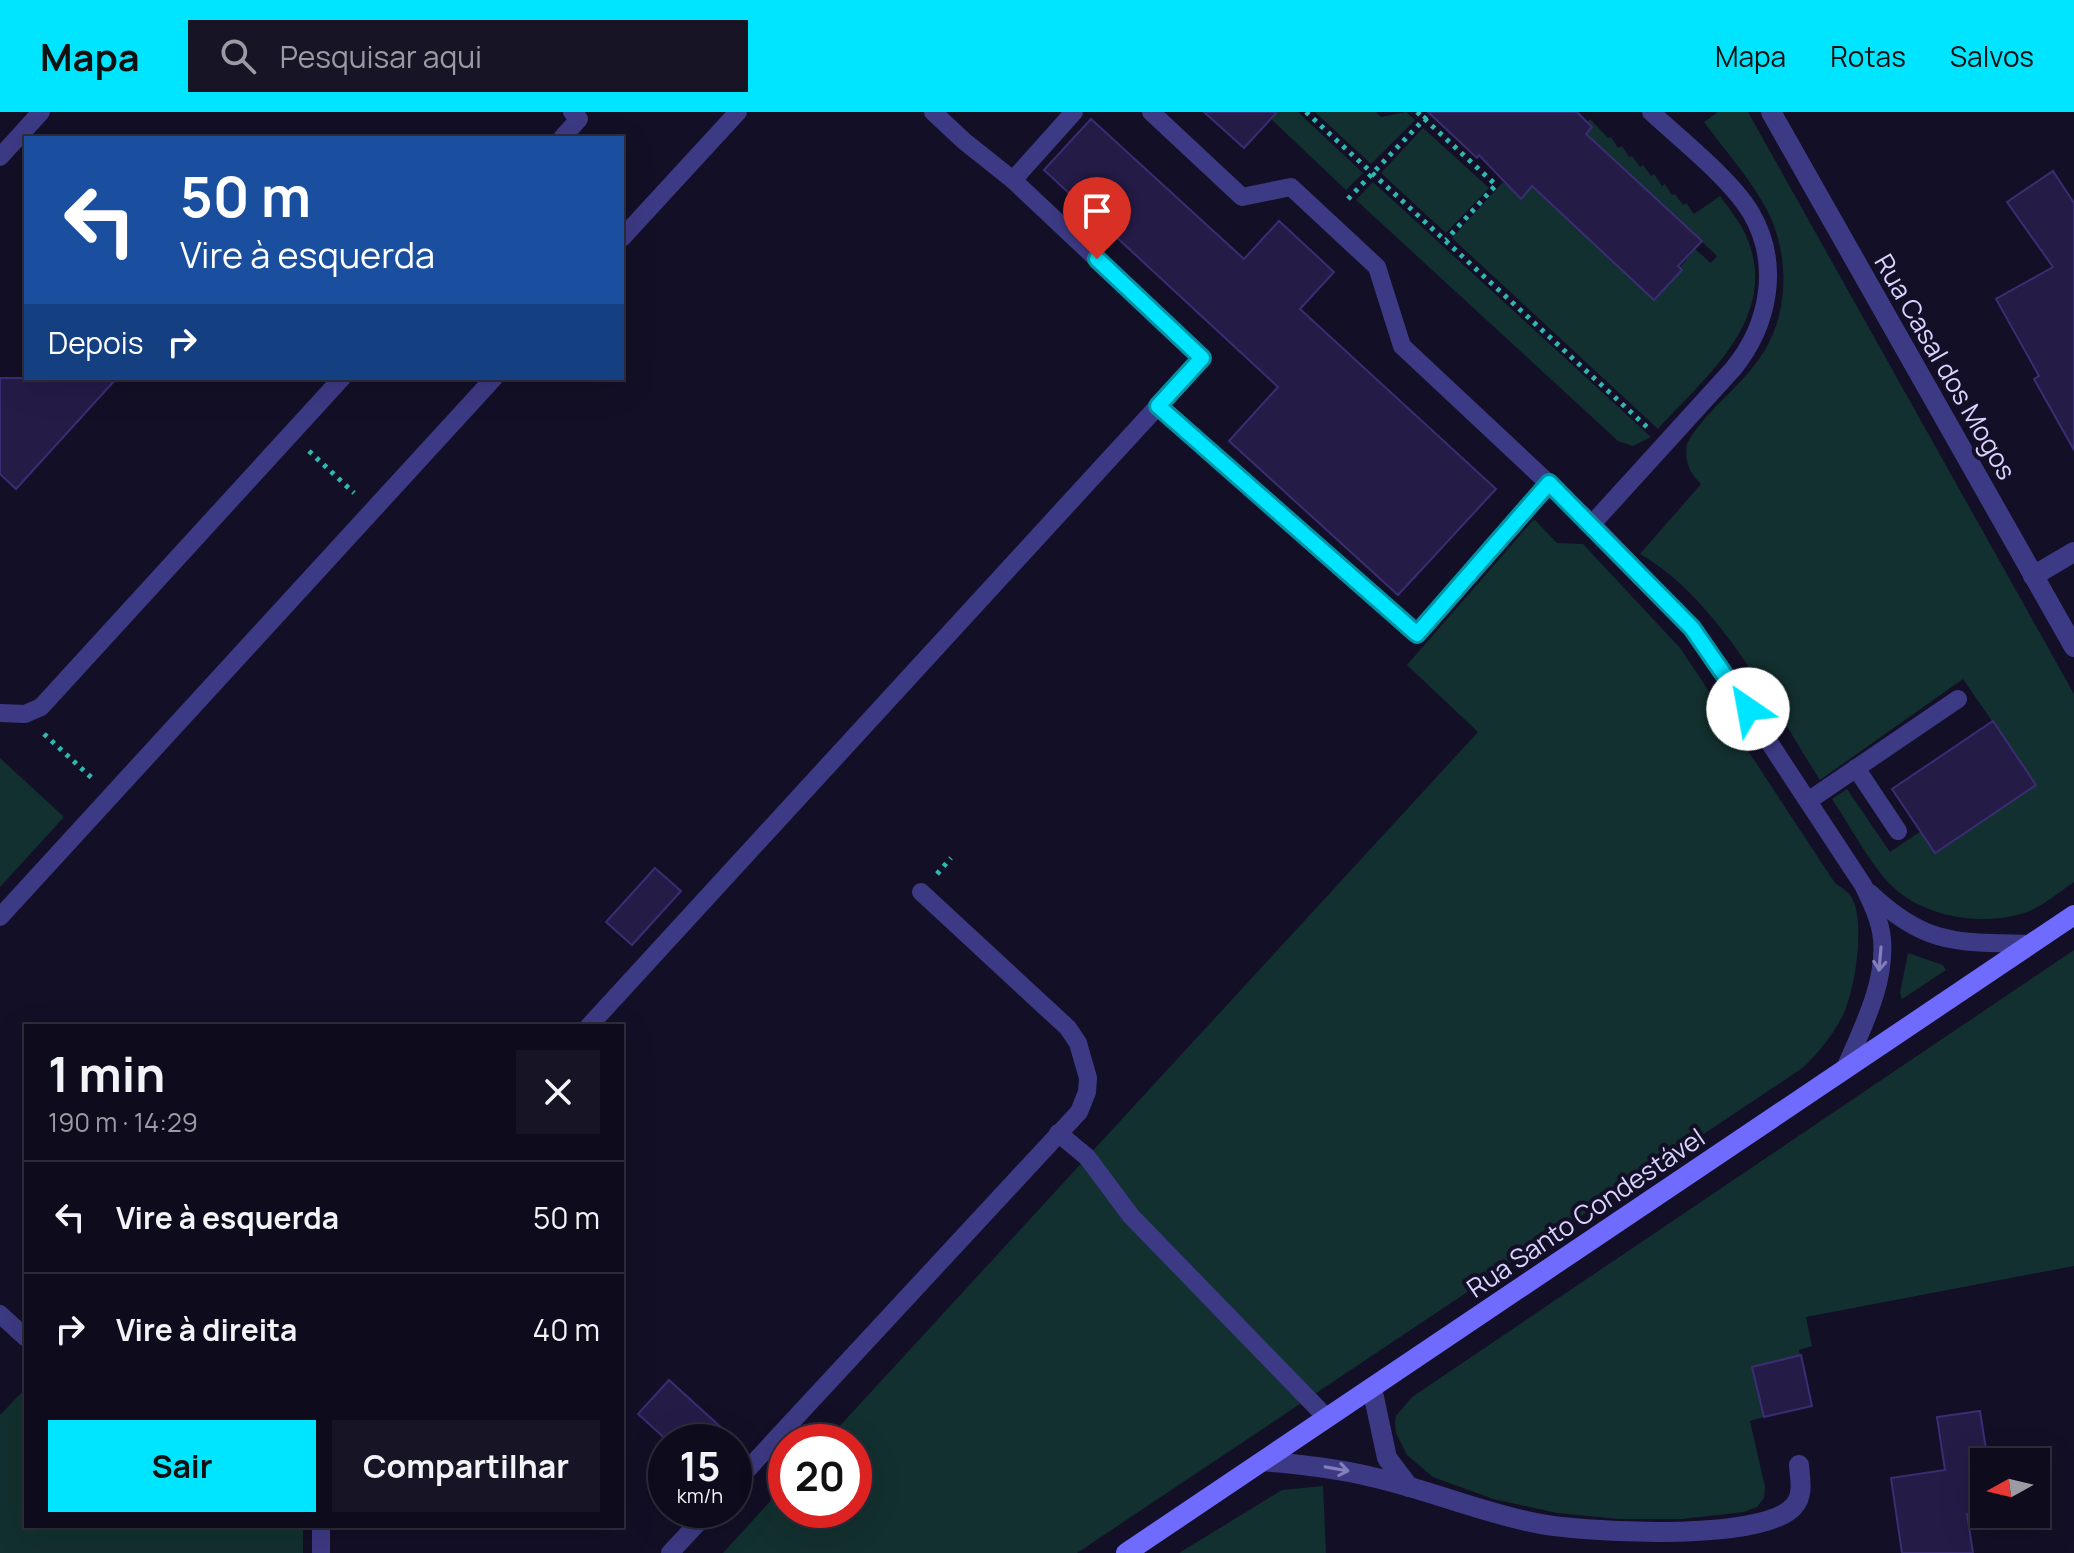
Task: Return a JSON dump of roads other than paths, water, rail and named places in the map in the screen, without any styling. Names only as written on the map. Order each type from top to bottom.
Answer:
[{"type":"street","name":"Rua Casal dos Mogos","points":[[1771,112],[2074,647]]},
{"type":"street","points":[[2033,576],[2074,552]]},
{"type":"street","name":"Rua Santo Condestável","points":[[1126,1553],[2074,915]]},
{"type":"street","points":[[1372,1388],[1387,1458],[1409,1487]]},
{"type":"street","points":[[1264,1461],[1335,1468],[1532,1523],[1597,1531],[1671,1532],[1748,1526],[1783,1516],[1795,1505],[1801,1493],[1799,1465]]},
{"type":"lane","points":[[0,157],[41,112]]},
{"type":"lane","points":[[624,236],[738,112]]},
{"type":"lane","points":[[591,1024],[1202,358],[1013,180],[933,112]]},
{"type":"lane","points":[[1013,180],[1074,112]]},
{"type":"lane","points":[[1151,112],[1242,197],[1291,187],[1377,267],[1402,346],[1592,524],[1704,643],[1863,885],[1876,913],[1882,939],[1876,991],[1844,1071]]},
{"type":"lane","points":[[1592,524],[1746,353],[1766,307],[1767,259],[1762,236],[1751,213],[1737,194],[1651,112]]},
{"type":"lane","points":[[563,136],[579,114]]},
{"type":"lane","points":[[0,713],[25,714],[41,707],[340,380]]},
{"type":"lane","points":[[0,917],[492,380]]},
{"type":"lane","points":[[1158,406],[1417,634],[1549,483]]},
{"type":"lane","points":[[1808,801],[1958,699]]},
{"type":"lane","points":[[1856,768],[1898,831]]},
{"type":"lane","points":[[1863,885],[1885,907],[1935,936],[1966,942],[2032,944]]},
{"type":"lane","points":[[752,1464],[1079,1112],[1087,1092],[1088,1078],[1078,1043],[1068,1028],[921,892]]},
{"type":"lane","points":[[1058,1133],[1087,1157],[1131,1216],[1327,1418]]},
{"type":"lane","points":[[0,1314],[24,1336]]},
{"type":"lane","points":[[321,1528],[321,1553]]},
{"type":"lane","points":[[670,1553],[693,1528]]}]
